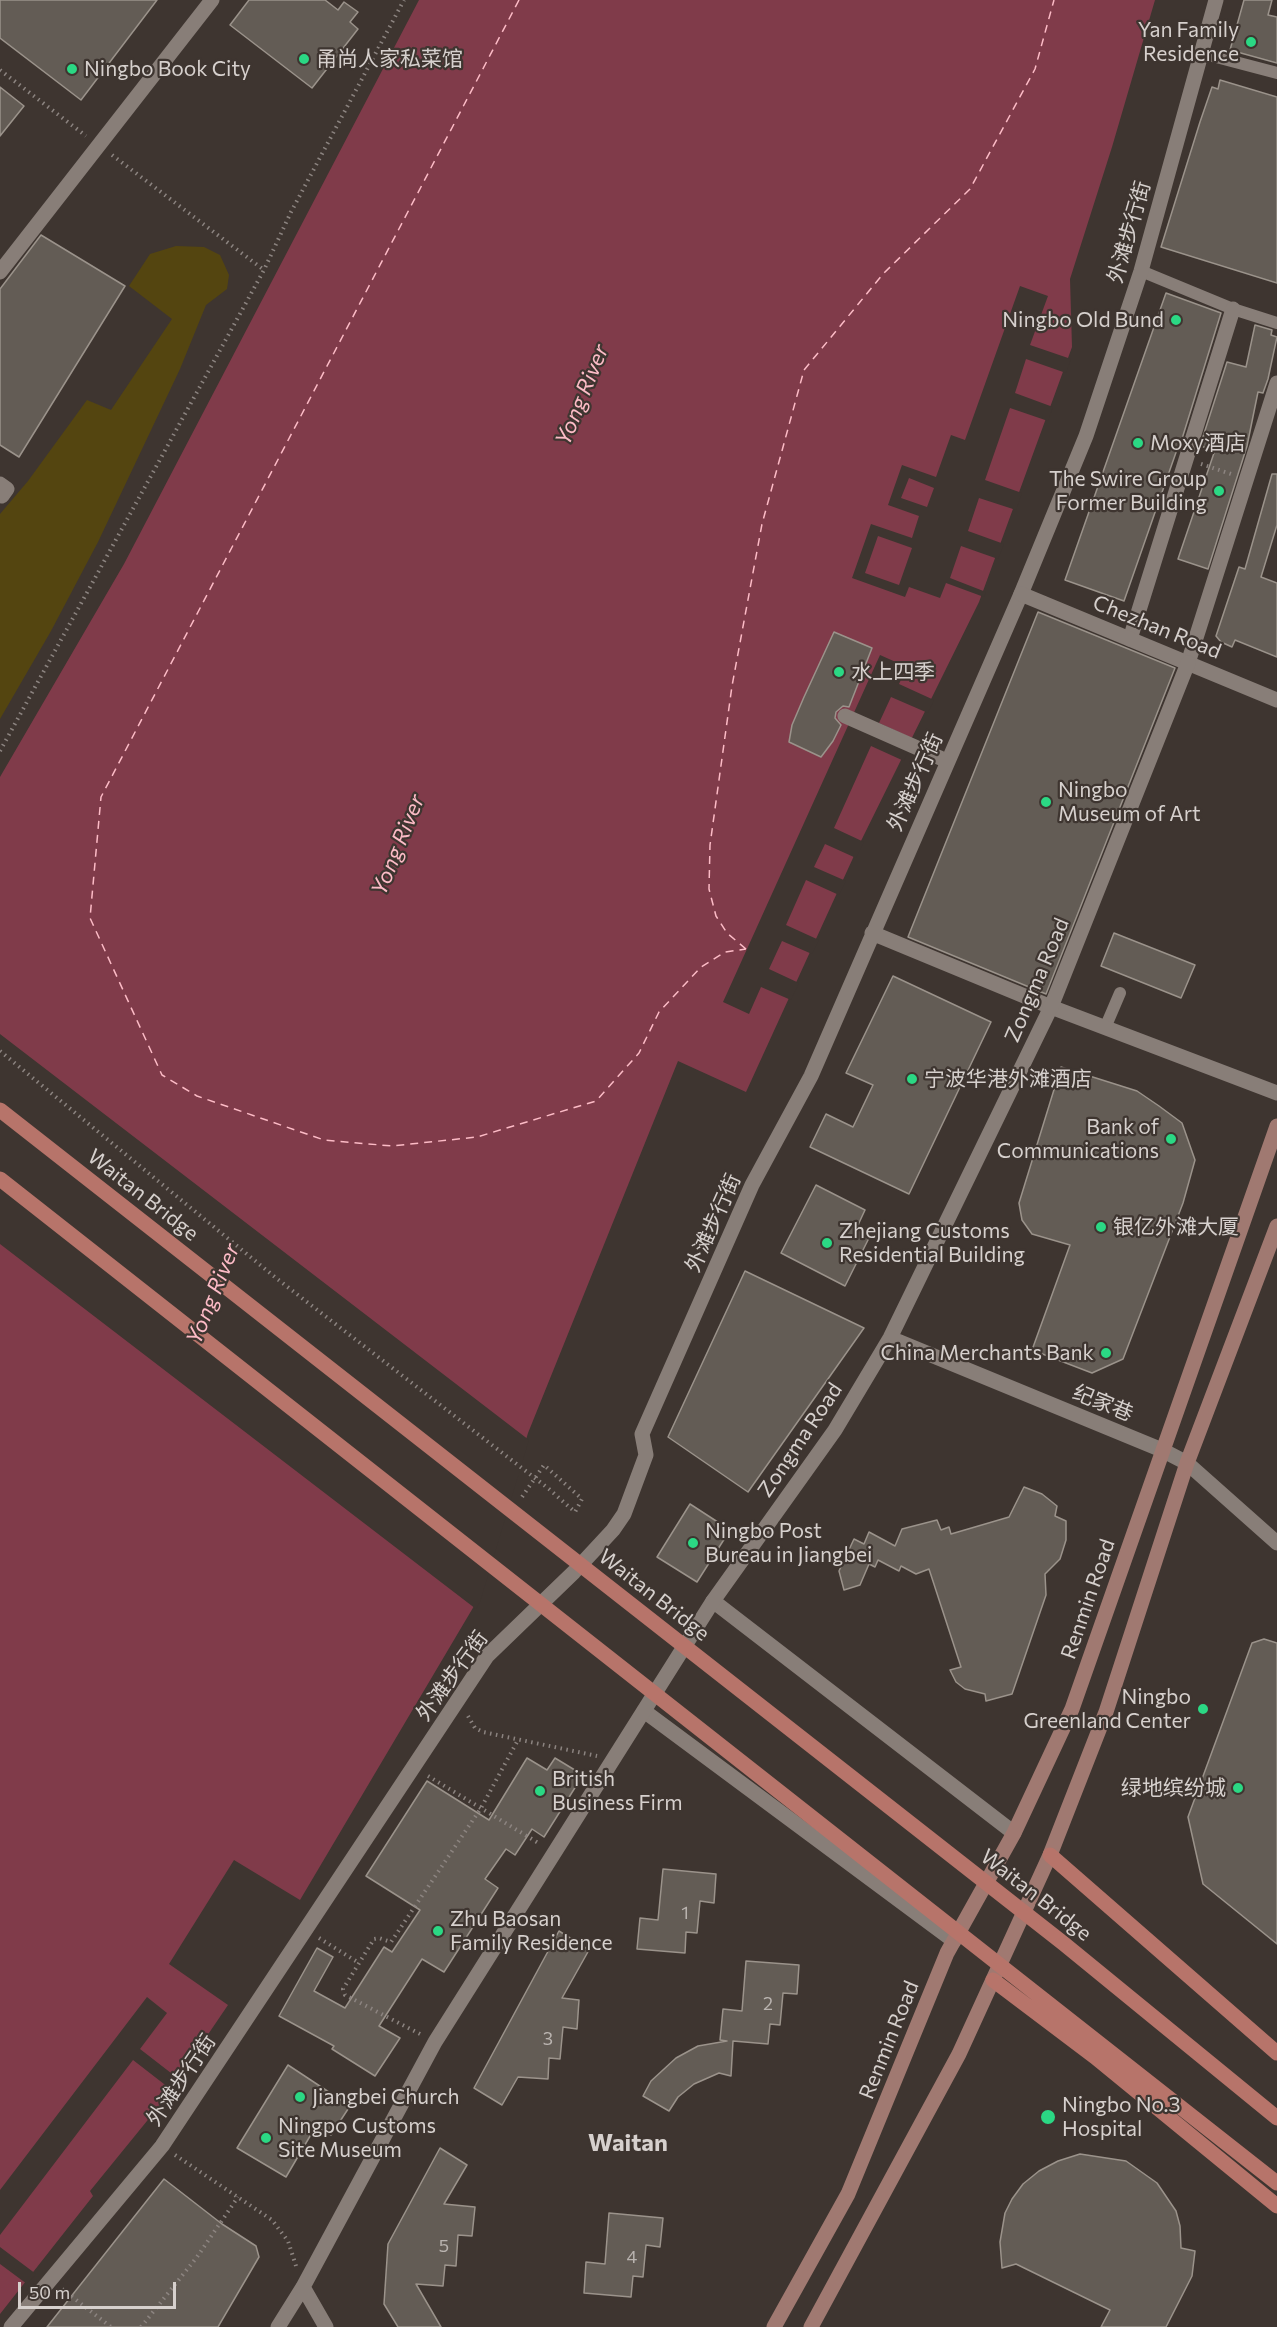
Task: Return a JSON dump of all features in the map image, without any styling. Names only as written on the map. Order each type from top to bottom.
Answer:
[{"type":"main road","name":"Waitan Bridge","points":[[0,1110],[1064,1942],[1277,2118]]},
{"type":"main road","name":"Renmin Road","points":[[774,2327],[848,2194],[954,1941],[1014,1833],[1072,1709],[1277,1126]]},
{"type":"main road","points":[[0,1179],[1277,2183]]},
{"type":"main road","points":[[811,2327],[959,2054],[1050,1855],[1106,1712],[1187,1463],[1277,1226]]},
{"type":"main road","points":[[1050,1855],[1277,2053]]},
{"type":"main road","points":[[993,1980],[1095,2057],[1277,2206]]},
{"type":"street","points":[[0,272],[212,0]]},
{"type":"street","name":"外滩步行街","points":[[11,2327],[162,2146],[488,1656],[574,1572],[613,1530],[624,1514],[646,1455],[642,1434],[752,1185],[811,1076],[1022,594],[1086,436],[1141,271],[1216,0]]},
{"type":"street","points":[[1130,639],[1233,309]]},
{"type":"street","name":"Zongma Road","points":[[278,2327],[303,2287],[435,2042],[713,1601],[835,1430],[890,1338],[1051,1007],[1188,663],[1277,383]]},
{"type":"street","name":"Chezhan Road","points":[[1022,594],[1277,700]]},
{"type":"street","points":[[845,716],[947,761]]},
{"type":"street","points":[[872,933],[1051,1007],[1277,1093]]},
{"type":"street","name":"纪家巷","points":[[890,1338],[1162,1450],[1187,1463],[1277,1543]]},
{"type":"street","points":[[713,1601],[1014,1833]]},
{"type":"street","points":[[644,1711],[954,1941]]},
{"type":"street","points":[[303,2287],[326,2327]]},
{"type":"lane","points":[[1201,53],[1277,73]]},
{"type":"lane","points":[[1141,271],[1233,309],[1277,323]]},
{"type":"lane","points":[[1105,1028],[1120,993]]},
{"type":"path","points":[[0,750],[264,270],[291,212],[404,0]]},
{"type":"path","points":[[0,70],[264,270]]},
{"type":"path","points":[[1187,459],[1246,480]]},
{"type":"path","points":[[0,1052],[276,1278],[549,1490],[575,1512],[582,1499],[544,1465],[519,1501]]},
{"type":"path","points":[[458,1700],[475,1728],[483,1732],[613,1759]]},
{"type":"path","points":[[435,2042],[345,1995],[342,1989],[374,1939],[379,1938],[391,1942],[480,1808],[518,1740]]},
{"type":"path","points":[[414,1768],[553,1852]]},
{"type":"path","points":[[307,1930],[359,1963]]},
{"type":"path","points":[[162,2146],[272,2220],[288,2241],[303,2287]]},
{"type":"path","points":[[141,2327],[197,2257],[238,2198]]},
{"type":"path","points":[[51,2280],[111,2327]]},
{"type":"shaded area","points":[[176,246],[204,247],[220,255],[229,275],[227,289],[206,305],[180,369],[98,542],[51,631],[0,719],[0,514],[28,481],[87,400],[111,410],[172,319],[129,286],[150,254]]},
{"type":"water","name":"Yong River","points":[[419,0],[1155,0],[1070,279],[1072,347],[979,602],[858,847],[746,1092],[678,1061],[528,1433],[477,1601],[300,1900],[234,1860],[169,1964],[228,2005],[160,2105],[90,2191],[93,2196],[0,2314],[0,777],[124,564]]},
{"type":"pier","points":[[1020,286],[1048,296],[1030,345],[1071,359],[1066,373],[1026,359],[1015,393],[1053,407],[1048,421],[1010,408],[985,480],[1022,493],[1016,510],[979,498],[968,531],[1004,544],[998,559],[961,546],[950,578],[986,592],[984,597],[946,583],[940,598],[909,587],[905,597],[852,578],[871,524],[912,538],[919,516],[888,505],[902,465],[936,477],[951,435],[965,440]],"holes":[[[909,478],[934,488],[927,507],[901,498]],[[878,536],[912,548],[899,585],[865,573]]]},
{"type":"pier","points":[[880,655],[907,667],[899,684],[934,700],[928,713],[891,697],[879,723],[914,739],[904,761],[871,746],[834,828],[864,842],[856,858],[825,844],[814,867],[846,881],[839,895],[806,880],[786,925],[819,940],[812,954],[782,941],[769,969],[799,983],[791,1000],[761,987],[749,1014],[723,1002]]},
{"type":"pier","points":[[0,1034],[529,1440],[476,1609],[0,1244]]},
{"type":"pier","points":[[147,1997],[167,2013],[140,2049],[180,2080],[173,2091],[133,2060],[0,2235],[0,2190]]},
{"type":"pier","points":[[0,2247],[36,2274],[27,2284],[0,2264]]},
{"type":"building","name":"Ningbo Book City","points":[[0,0],[157,0],[81,100],[0,38]]},
{"type":"building","name":"甬尚人家私菜馆","points":[[249,0],[325,0],[338,10],[344,2],[358,12],[350,22],[358,29],[312,88],[230,25]]},
{"type":"building","points":[[1244,0],[1272,0],[1268,15],[1277,17],[1277,63],[1230,50]]},
{"type":"building","points":[[1220,80],[1277,97],[1277,283],[1161,247],[1212,87],[1218,89]]},
{"type":"building","points":[[0,87],[24,106],[0,136]]},
{"type":"building","points":[[41,235],[125,286],[19,457],[0,445],[0,289]]},
{"type":"building","points":[[1166,293],[1221,313],[1181,442],[1124,601],[1065,580]]},
{"type":"building","points":[[1255,325],[1272,330],[1271,335],[1277,337],[1268,379],[1263,393],[1258,392],[1247,446],[1208,569],[1178,559],[1215,450],[1200,446],[1227,362],[1246,367]]},
{"type":"building","points":[[1272,474],[1277,474],[1277,525],[1261,577],[1277,583],[1277,657],[1235,640],[1232,647],[1221,642],[1216,636],[1239,567],[1245,569]]},
{"type":"building","name":"Ningbo Museum of Art","points":[[1038,612],[1175,668],[1046,994],[908,937]]},
{"type":"building","name":"水上四季","points":[[834,632],[872,648],[849,707],[843,706],[836,712],[835,718],[841,725],[821,757],[789,742],[792,725]]},
{"type":"building","points":[[1114,933],[1195,965],[1181,998],[1101,966]]},
{"type":"building","name":"宁波华港外滩酒店","points":[[893,976],[991,1022],[909,1194],[810,1147],[826,1114],[853,1127],[873,1085],[846,1073]]},
{"type":"building","name":"银亿外滩大厦","points":[[1061,1067],[1137,1091],[1159,1106],[1182,1123],[1195,1160],[1183,1203],[1123,1359],[1092,1373],[1032,1350],[1070,1245],[1032,1234],[1022,1220],[1019,1203]]},
{"type":"building","name":"Zhejiang Customs Residential Building","points":[[816,1185],[865,1210],[858,1225],[872,1232],[845,1286],[781,1253]]},
{"type":"building","points":[[745,1271],[864,1328],[748,1492],[668,1437]]},
{"type":"building","points":[[1024,1487],[1042,1494],[1057,1506],[1055,1516],[1066,1521],[1066,1540],[1060,1559],[1045,1574],[1046,1595],[1012,1694],[986,1701],[985,1694],[965,1689],[956,1682],[950,1670],[961,1667],[929,1569],[916,1574],[901,1566],[899,1571],[878,1560],[875,1567],[869,1564],[860,1585],[844,1590],[839,1571],[854,1539],[864,1544],[869,1532],[895,1546],[902,1529],[937,1520],[941,1530],[949,1527],[951,1534],[1009,1517]]},
{"type":"building","name":"Ningbo Post Bureau in Jiangbei","points":[[690,1504],[730,1530],[697,1582],[657,1557]]},
{"type":"building","name":"绿地缤纷城","points":[[1264,1639],[1277,1643],[1277,1944],[1203,1884],[1188,1817],[1252,1643]]},
{"type":"building","points":[[527,1758],[547,1770],[555,1758],[583,1775],[544,1837],[532,1829],[515,1855],[506,1849],[485,1879],[498,1888],[444,1972],[422,1959],[379,2026],[400,2038],[375,2076],[332,2049],[334,2046],[279,2016],[317,1948],[333,1957],[314,1991],[345,2008],[384,1947],[392,1952],[420,1910],[366,1876],[427,1781],[489,1820]]},
{"type":"building","points":[[663,1869],[716,1874],[714,1903],[700,1901],[697,1933],[686,1932],[685,1953],[637,1949],[640,1918],[658,1920]]},
{"type":"building","points":[[559,1931],[589,1950],[562,1998],[579,2000],[577,2029],[563,2027],[560,2059],[549,2058],[548,2079],[518,2077],[502,2105],[474,2088]]},
{"type":"building","points":[[746,1961],[799,1965],[797,1994],[783,1993],[780,2025],[770,2024],[768,2044],[733,2041],[731,2076],[719,2073],[694,2084],[678,2097],[669,2111],[643,2096],[651,2081],[676,2058],[698,2046],[727,2041],[720,2040],[723,2009],[742,2011]]},
{"type":"building","points":[[288,2065],[350,2106],[331,2135],[316,2126],[286,2177],[237,2148]]},
{"type":"building","points":[[440,2148],[467,2165],[444,2204],[475,2207],[472,2236],[458,2235],[456,2266],[445,2265],[443,2286],[416,2284],[441,2327],[398,2327],[384,2304],[388,2244]]},
{"type":"building","points":[[1080,2154],[1126,2161],[1157,2183],[1176,2211],[1180,2226],[1181,2248],[1195,2251],[1192,2276],[1166,2327],[1101,2327],[1110,2310],[1016,2264],[1002,2268],[1000,2242],[1005,2213],[1012,2199],[1023,2184],[1039,2171],[1058,2161]]},
{"type":"building","points":[[164,2179],[222,2224],[256,2246],[259,2257],[218,2327],[47,2327]]},
{"type":"building","points":[[609,2213],[663,2218],[660,2247],[646,2245],[643,2277],[633,2276],[631,2297],[584,2293],[586,2262],[605,2264]]},
{"type":"ferry route","points":[[519,0],[101,797],[90,918],[162,1075],[197,1096],[324,1140],[392,1146],[477,1137],[596,1101],[639,1053],[659,1012],[701,967],[725,952],[746,949]]},
{"type":"ferry route","points":[[746,949],[727,933],[716,916],[709,889],[710,845],[732,686],[762,524],[804,370],[883,274],[970,189],[1035,69],[1054,0]]},
{"type":"place","name":"Yan Family Residence","points":[[1251,42]]},
{"type":"place","name":"甬尚人家私菜馆","points":[[304,59]]},
{"type":"place","name":"Ningbo Book City","points":[[72,69]]},
{"type":"place","name":"Ningbo Old Bund","points":[[1176,320]]},
{"type":"place","name":"Moxy酒店","points":[[1138,443]]},
{"type":"place","name":"The Swire Group Former Building","points":[[1219,491]]},
{"type":"place","name":"水上四季","points":[[839,672]]},
{"type":"place","name":"Ningbo Museum of Art","points":[[1046,802]]},
{"type":"place","name":"宁波华港外滩酒店","points":[[912,1079]]},
{"type":"place","name":"Bank of Communications","points":[[1171,1139]]},
{"type":"place","name":"银亿外滩大厦","points":[[1101,1227]]},
{"type":"place","name":"Zhejiang Customs Residential Building","points":[[827,1243]]},
{"type":"place","name":"China Merchants Bank","points":[[1106,1353]]},
{"type":"place","name":"Ningbo Post Bureau in Jiangbei","points":[[693,1543]]},
{"type":"place","name":"Ningbo Greenland Center","points":[[1203,1709]]},
{"type":"place","name":"绿地缤纷城","points":[[1238,1788]]},
{"type":"place","name":"British Business Firm","points":[[540,1791]]},
{"type":"place","name":"Zhu Baosan Family Residence","points":[[438,1931]]},
{"type":"place","name":"Jiangbei Church","points":[[300,2097]]},
{"type":"place","name":"Ningbo No.3 Hospital","points":[[1048,2117]]},
{"type":"place","name":"Ningpo Customs Site Museum","points":[[266,2138]]},
{"type":"district","name":"Waitan","points":[[628,2143]]}]
